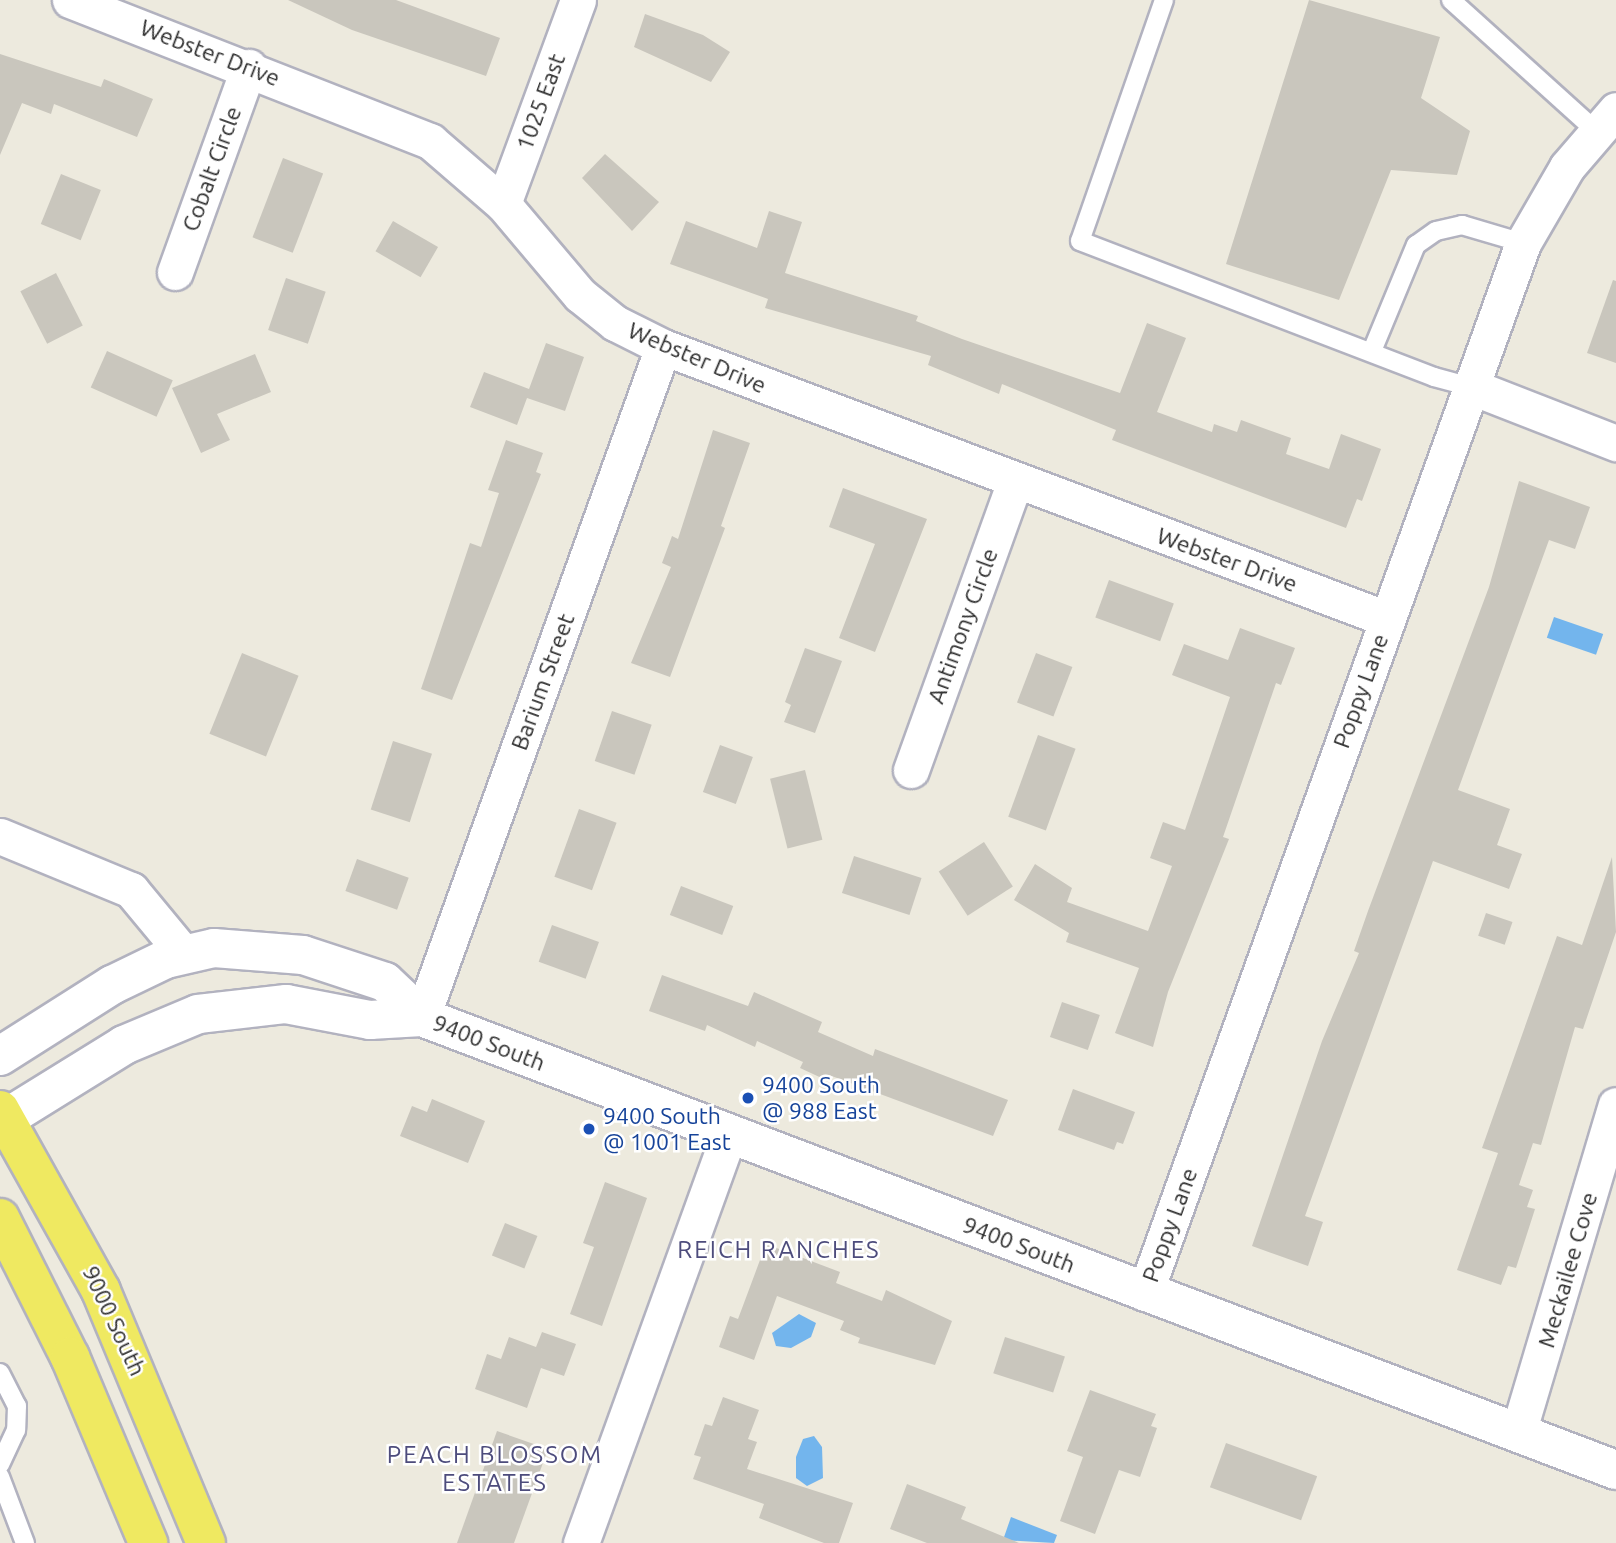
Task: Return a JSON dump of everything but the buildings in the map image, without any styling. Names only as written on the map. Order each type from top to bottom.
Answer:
[{"type":"main road","name":"9400 South","points":[[0,1056],[113,985],[184,954],[243,947],[303,955],[385,982],[422,1017],[1616,1470]]},
{"type":"main road","name":"9400 South","points":[[2,1117],[124,1045],[198,1014],[286,1004],[370,1020],[422,1017]]},
{"type":"main road","name":"9000 South","points":[[2,1117],[101,1292],[206,1543]]},
{"type":"main road","points":[[0,1218],[70,1357],[148,1543]]},
{"type":"street","name":"Webster Drive","points":[[70,0],[249,67],[430,141],[503,204],[580,295],[615,323],[663,347],[1387,619]]},
{"type":"street","name":"1025 East","points":[[503,204],[578,0]]},
{"type":"street","name":"Cobalt Circle","points":[[175,272],[249,67]]},
{"type":"street","name":"Poppy Lane","points":[[1144,1293],[1523,243],[1567,167],[1606,121]]},
{"type":"street","name":"Barium Street","points":[[422,1017],[663,347]]},
{"type":"street","points":[[1472,387],[1616,443]]},
{"type":"street","name":"Antimony Circle","points":[[911,770],[1015,481]]},
{"type":"street","points":[[0,836],[131,890],[184,954]]},
{"type":"street","name":"Meckailee Cove","points":[[1518,1433],[1616,1105]]},
{"type":"street","points":[[591,1540],[729,1135]]},
{"type":"lane","points":[[1164,0],[1080,241],[1472,387]]},
{"type":"lane","points":[[1451,0],[1606,121]]},
{"type":"lane","points":[[1372,351],[1416,245],[1436,231],[1462,225],[1523,243]]},
{"type":"lane","points":[[0,1373],[17,1406],[16,1430],[0,1465]]},
{"type":"lane","points":[[0,1477],[25,1543]]},
{"type":"water","points":[[1554,617],[1603,634],[1596,655],[1547,638]]},
{"type":"water","points":[[799,1314],[816,1323],[811,1337],[791,1348],[776,1346],[772,1333]]},
{"type":"water","points":[[814,1436],[822,1447],[823,1478],[807,1486],[796,1478],[796,1457],[803,1439]]},
{"type":"water","points":[[1011,1517],[1057,1535],[1054,1543],[1003,1540]]},
{"type":"place","name":"9400 South @ 988 East","points":[[748,1098]]},
{"type":"place","name":"9400 South @ 1001 East","points":[[589,1129]]},
{"type":"district","name":"REICH RANCHES","points":[[779,1250]]},
{"type":"district","name":"PEACH BLOSSOM ESTATES","points":[[495,1469]]}]
